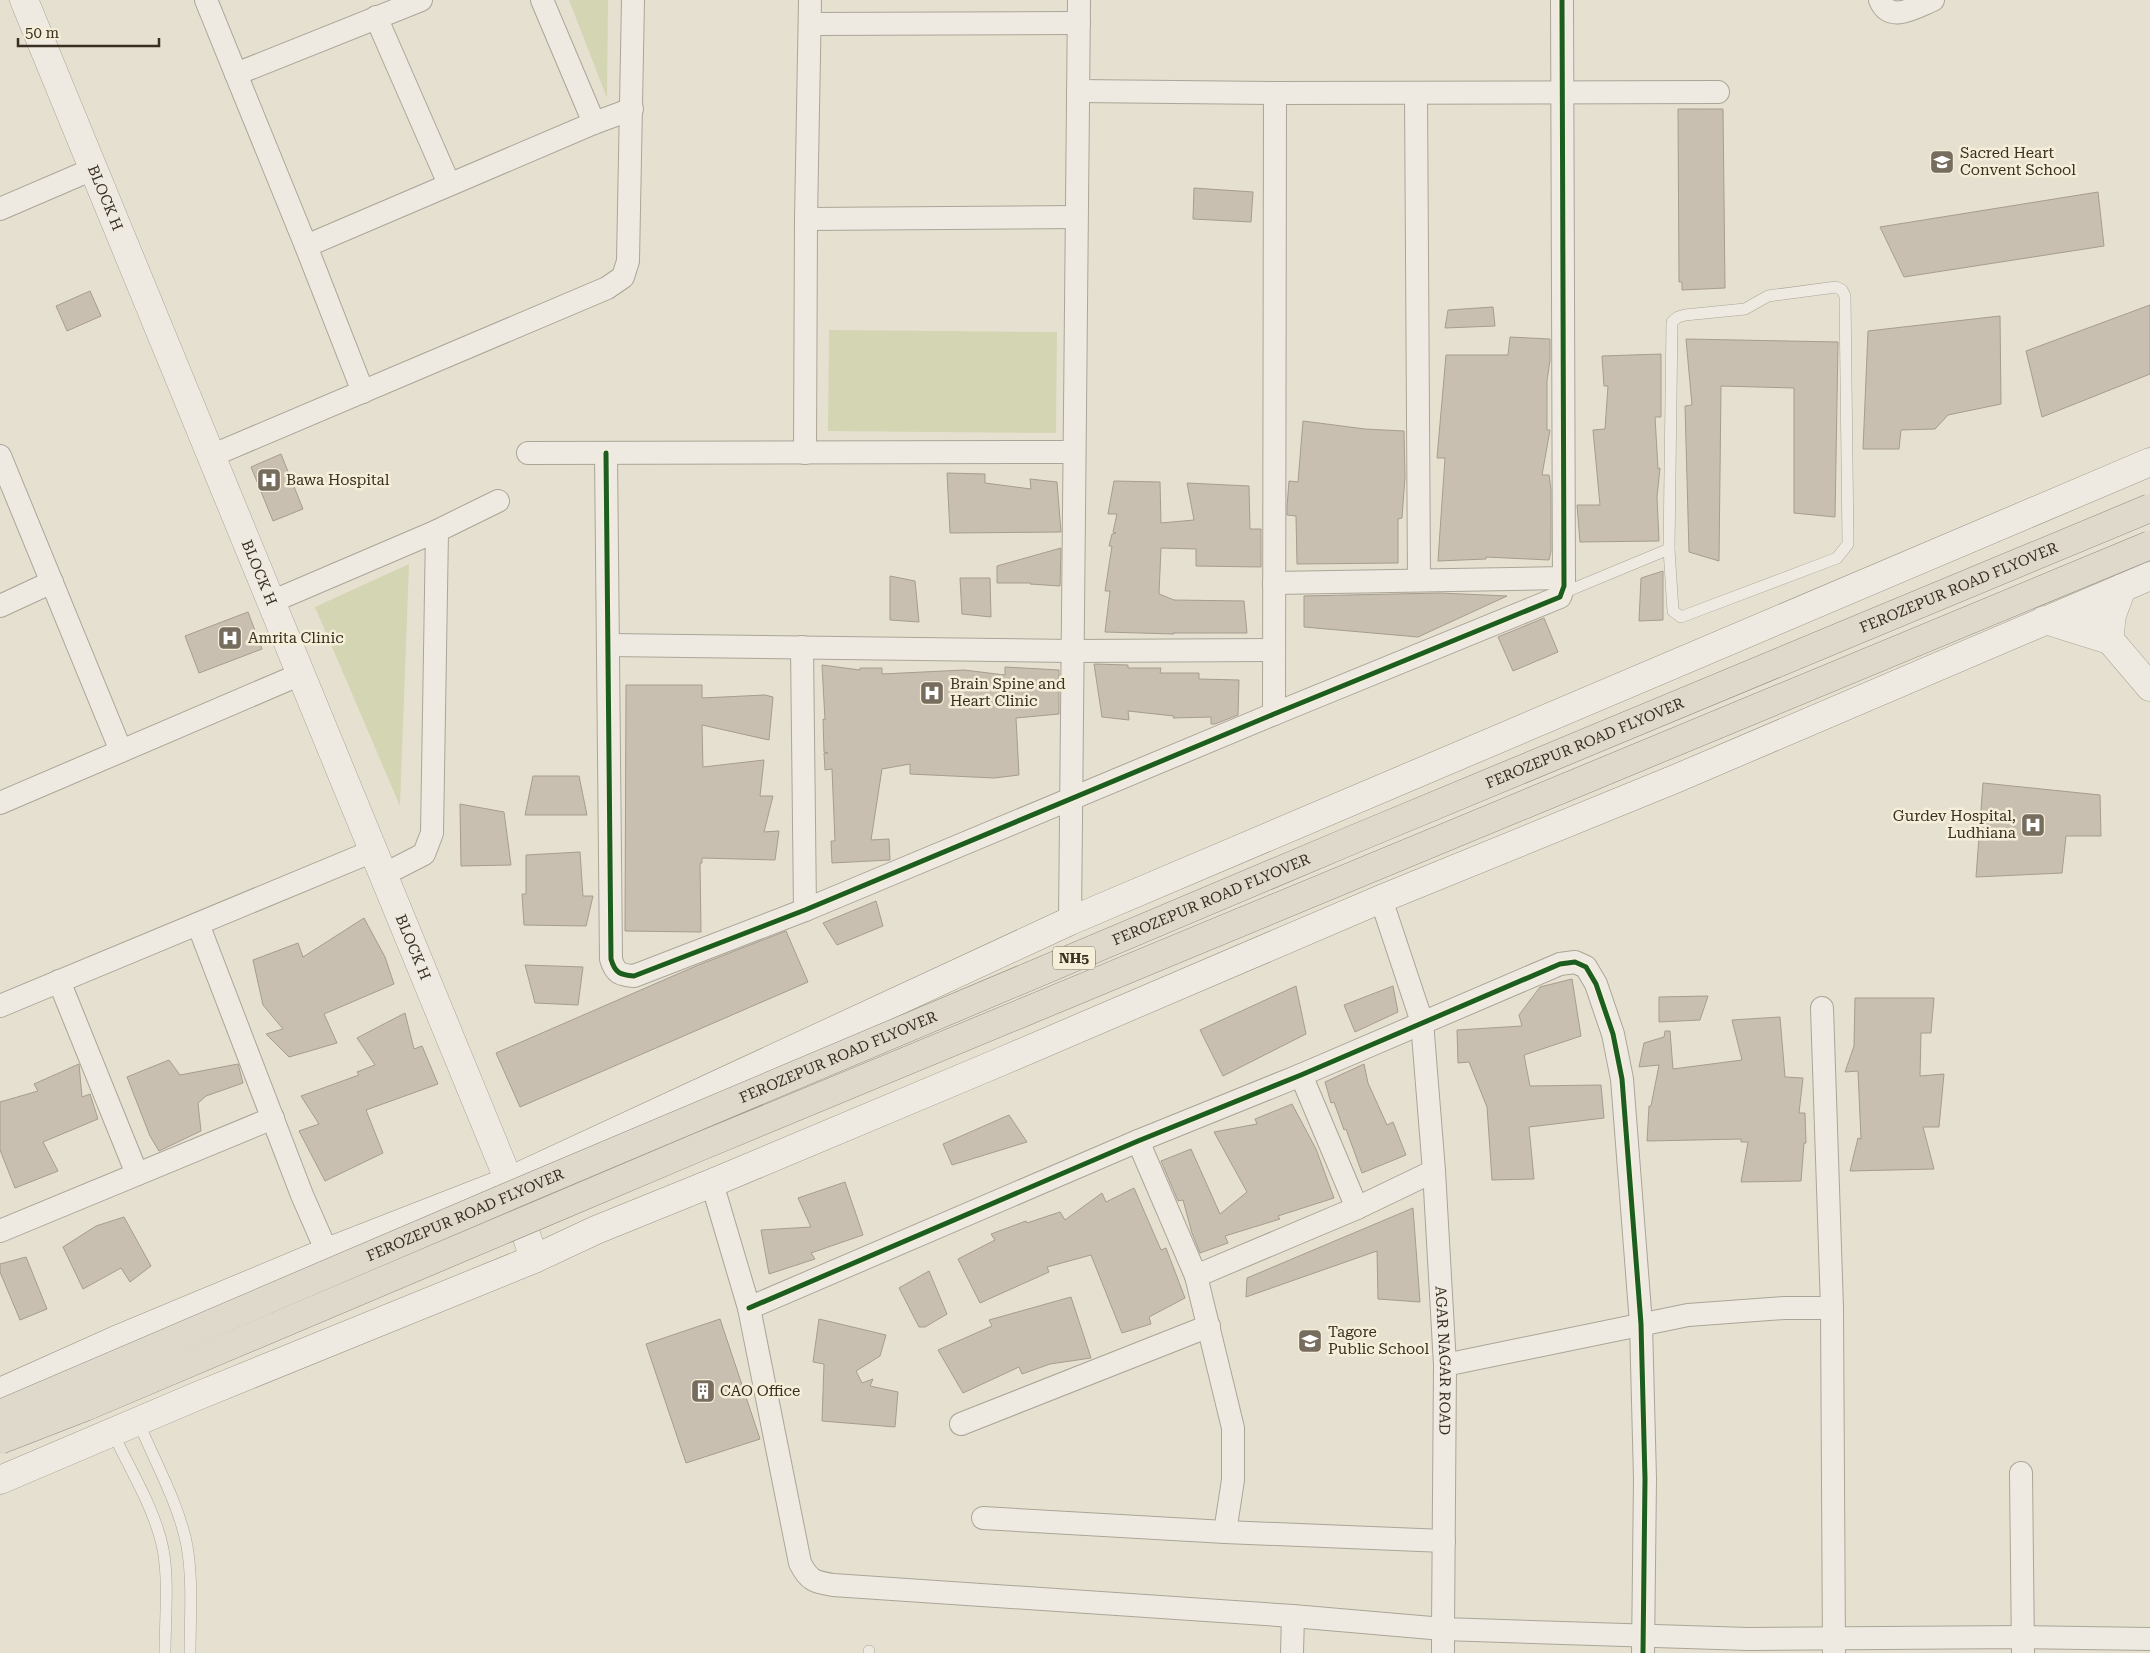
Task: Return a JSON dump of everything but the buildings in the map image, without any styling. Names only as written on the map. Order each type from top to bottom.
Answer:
[{"type":"highway","name":"FEROZEPUR ROAD FLYOVER","points":[[0,1414],[514,1194],[1352,840],[2150,508]]},
{"type":"highway","name":"FEROZEPUR ROAD FLYOVER","points":[[0,1440],[85,1408],[699,1147],[2150,545]]},
{"type":"main road","name":"BLOCK H","points":[[24,0],[509,1181],[534,1259]]},
{"type":"main road","points":[[0,1392],[116,1340],[327,1252],[509,1181],[1070,921],[2150,462]]},
{"type":"main road","points":[[0,1480],[138,1421],[534,1259],[596,1230],[712,1184],[1380,899],[1675,779],[2150,576]]},
{"type":"main road","points":[[2109,640],[2112,615],[2122,588]]},
{"type":"main road","points":[[2082,605],[2109,640],[2150,687]]},
{"type":"main road","points":[[2045,620],[2109,640]]},
{"type":"street","points":[[206,0],[363,392]]},
{"type":"street","points":[[236,74],[421,0]]},
{"type":"street","points":[[542,0],[594,122]]},
{"type":"street","points":[[211,456],[607,288],[623,277],[628,261],[634,0]]},
{"type":"street","points":[[805,453],[806,220],[810,0]]},
{"type":"street","points":[[1070,921],[1078,0]]},
{"type":"street","points":[[606,453],[611,959],[614,970],[621,975],[634,976],[805,910],[1071,798],[1560,597],[1564,585],[1562,0]]},
{"type":"street","points":[[1880,0],[1887,10],[1899,13],[1933,0]]},
{"type":"street","points":[[376,17],[449,184]]},
{"type":"street","points":[[810,24],[1079,23]]},
{"type":"street","points":[[1078,91],[1275,93],[1718,92]]},
{"type":"street","points":[[1274,714],[1275,93]]},
{"type":"street","points":[[1416,93],[1419,580]]},
{"type":"street","points":[[306,246],[594,122],[632,109]]},
{"type":"street","points":[[0,209],[94,169]]},
{"type":"street","points":[[806,220],[1076,217]]},
{"type":"street","points":[[528,453],[1074,452]]},
{"type":"street","points":[[0,456],[121,751]]},
{"type":"street","points":[[271,602],[437,531],[498,501]]},
{"type":"street","points":[[0,1006],[198,924],[378,863],[424,854],[432,833],[437,531]]},
{"type":"street","points":[[1274,583],[1419,580],[1564,585]]},
{"type":"street","points":[[0,606],[52,582]]},
{"type":"street","points":[[609,646],[1073,651],[1274,650]]},
{"type":"street","points":[[802,647],[805,910]]},
{"type":"street","points":[[0,803],[301,674]]},
{"type":"street","name":"AGAR NAGAR ROAD","points":[[1380,899],[1422,1022],[1434,1171],[1445,1365],[1443,1653]]},
{"type":"street","points":[[198,924],[302,1195],[327,1252]]},
{"type":"street","points":[[749,1308],[1138,1141],[1301,1075],[1560,964],[1575,962],[1586,967],[1596,984],[1613,1034],[1622,1079],[1640,1324],[1645,1479],[1643,1645]]},
{"type":"street","points":[[60,981],[137,1174]]},
{"type":"street","points":[[1822,1008],[1832,1308],[1834,1646]]},
{"type":"street","points":[[1301,1075],[1357,1208]]},
{"type":"street","points":[[0,1231],[273,1118]]},
{"type":"street","points":[[1138,1141],[1196,1276],[1233,1428],[1233,1472],[1225,1532]]},
{"type":"street","points":[[1196,1276],[1357,1208],[1434,1171]]},
{"type":"street","points":[[712,1184],[749,1308],[800,1563],[806,1575],[816,1582],[843,1586],[1293,1616],[1643,1645],[2023,1645],[2150,1639]]},
{"type":"street","points":[[1445,1365],[1640,1324],[1688,1316],[1784,1308],[1832,1308]]},
{"type":"street","points":[[961,1424],[1209,1326]]},
{"type":"street","points":[[2021,1473],[2023,1645]]},
{"type":"street","points":[[983,1518],[1225,1532],[1444,1541]]},
{"type":"street","points":[[1292,1653],[1293,1616]]},
{"type":"lane","points":[[1836,287],[1842,290],[1845,296],[1848,544],[1838,558],[1681,617],[1673,611],[1669,549],[1672,322],[1678,317],[1685,315],[1746,309],[1768,296],[1836,287]]},
{"type":"lane","points":[[1564,585],[1669,549]]},
{"type":"lane","points":[[138,1421],[174,1506],[186,1545],[191,1591],[190,1653]]},
{"type":"lane","points":[[113,1433],[152,1514],[163,1550],[166,1594],[165,1653]]},
{"type":"green space","points":[[569,0],[608,0],[607,98]]},
{"type":"green space","points":[[829,330],[1057,332],[1056,433],[828,431]]},
{"type":"green space","points":[[409,564],[400,806],[315,607]]},
{"type":"cycle path","points":[[606,453],[611,959],[616,970],[629,976],[634,976],[805,910],[1560,597],[1564,586],[1562,0]]},
{"type":"cycle path","points":[[749,1308],[1138,1141],[1301,1075],[1560,964],[1575,962],[1586,967],[1596,984],[1613,1034],[1622,1079],[1641,1324],[1645,1479],[1643,1653]]},
{"type":"place","name":"Sacred Heart Convent School","points":[[1942,162]]},
{"type":"place","name":"Bawa Hospital","points":[[269,480]]},
{"type":"place","name":"Amrita Clinic","points":[[230,638]]},
{"type":"place","name":"Brain Spine and Heart Clinic","points":[[932,693]]},
{"type":"place","name":"Gurdev Hospital, Ludhiana","points":[[2033,825]]},
{"type":"place","name":"Tagore Public School","points":[[1310,1341]]},
{"type":"place","name":"CAO Office","points":[[703,1391]]}]
